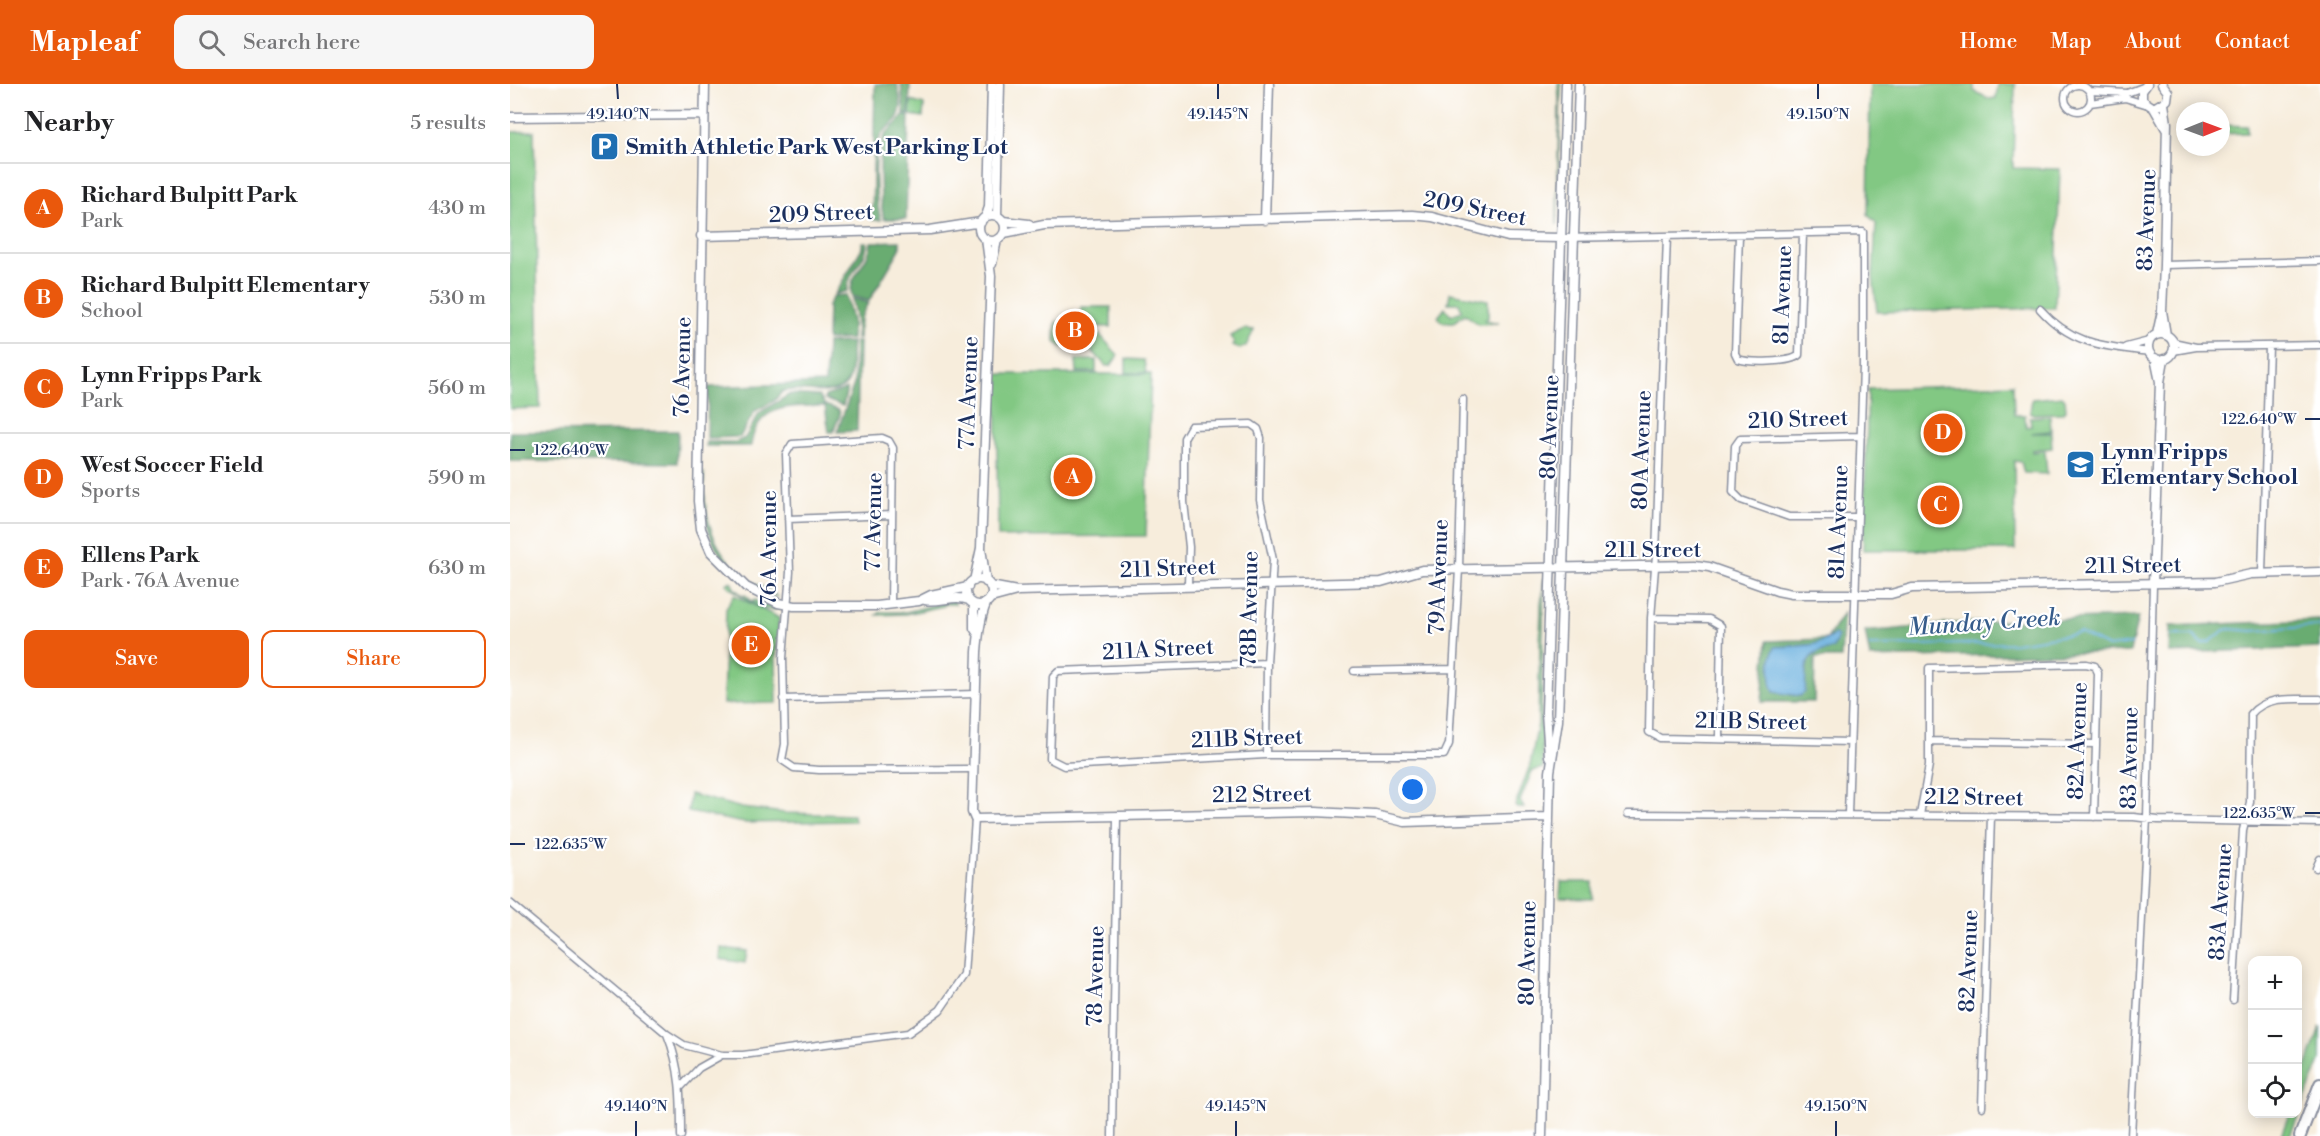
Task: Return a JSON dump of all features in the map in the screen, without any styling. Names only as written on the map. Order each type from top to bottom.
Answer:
[{"type":"highway","points":[[2300,1136],[2320,1083]]},
{"type":"street","name":"76 Avenue","points":[[705,84],[698,501],[701,529],[711,552],[746,587],[759,595],[788,605]]},
{"type":"street","points":[[983,219],[989,207],[992,84]]},
{"type":"street","points":[[991,276],[1001,236],[1000,84]]},
{"type":"street","points":[[1264,220],[1269,84]]},
{"type":"street","name":"80 Avenue","points":[[1542,1136],[1550,772],[1546,712],[1563,238],[1566,84]]},
{"type":"street","name":"80 Avenue","points":[[1550,772],[1558,721],[1579,84]]},
{"type":"street","points":[[2145,86],[2127,93],[2090,91],[2083,86],[2075,85],[2068,90],[2066,98],[2068,106],[2076,110],[2084,109],[2090,104],[2125,98],[2145,104],[2154,108],[2166,129]]},
{"type":"street","name":"83 Avenue","points":[[2162,335],[2166,129],[2164,104],[2168,96],[2165,85]]},
{"type":"street","points":[[2145,86],[2141,96],[2145,104]]},
{"type":"street","points":[[2090,91],[2090,104]]},
{"type":"street","points":[[2154,108],[2164,104]]},
{"type":"street","points":[[510,117],[704,115]]},
{"type":"street","name":"209 Street","points":[[701,236],[941,229],[983,219],[1000,218],[1044,225],[1412,215],[1432,217],[1508,237],[1574,238],[1863,232]]},
{"type":"street","name":"77A Avenue","points":[[983,219],[983,237],[991,276],[981,548],[988,584],[988,601]]},
{"type":"street","name":"209 Street","points":[[941,229],[983,237],[1001,236],[1044,225]]},
{"type":"street","name":"81A Avenue","points":[[1848,814],[1861,436],[1863,232]]},
{"type":"street","name":"81 Avenue","points":[[1739,235],[1735,346],[1738,359],[1750,361],[1798,357],[1801,344],[1803,234]]},
{"type":"street","name":"80A Avenue","points":[[1652,736],[1648,728],[1651,618],[1667,236]]},
{"type":"street","points":[[2164,264],[2320,261]]},
{"type":"street","points":[[2040,309],[2066,333],[2096,344],[2126,347],[2164,359],[2173,347]]},
{"type":"street","points":[[2126,347],[2149,342],[2162,335],[2173,347],[2320,345]]},
{"type":"street","name":"83 Avenue","points":[[2149,342],[2160,382]]},
{"type":"street","points":[[2262,573],[2269,346]]},
{"type":"street","name":"83 Avenue","points":[[2132,1136],[2147,818],[2160,382],[2164,359]]},
{"type":"street","name":"79A Avenue","points":[[1444,755],[1449,744],[1459,569],[1462,399]]},
{"type":"street","name":"78B Avenue","points":[[1188,585],[1189,547],[1184,502],[1184,438],[1186,431],[1191,426],[1251,424],[1258,429],[1261,438],[1260,500],[1271,546],[1266,755]]},
{"type":"street","name":"210 Street","points":[[1858,517],[1789,518],[1736,498],[1733,492],[1737,441],[1861,436]]},
{"type":"street","name":"76A Avenue","points":[[890,441],[882,438],[790,445],[786,454],[790,572],[783,658],[785,744],[782,760],[794,768],[819,770],[973,769]]},
{"type":"street","name":"77 Avenue","points":[[890,441],[893,448],[891,604]]},
{"type":"street","points":[[788,519],[892,515]]},
{"type":"street","name":"77A Avenue","points":[[971,602],[971,584],[981,548]]},
{"type":"street","name":"211 Street","points":[[971,584],[988,584],[1017,591],[1381,582],[1422,570],[1655,565],[1709,567],[1784,593],[1891,594],[1912,588],[2153,584],[2221,581],[2262,573],[2320,572]]},
{"type":"street","points":[[925,600],[932,595],[971,584]]},
{"type":"street","name":"211 Street","points":[[971,602],[988,601],[1017,591]]},
{"type":"street","points":[[510,903],[667,1034],[684,1045],[722,1055],[845,1043],[908,1033],[940,1010],[964,975],[975,819],[972,812],[978,634],[974,628],[971,602],[961,597],[891,604],[788,605]]},
{"type":"street","points":[[978,634],[982,629],[988,601]]},
{"type":"street","points":[[1651,618],[1709,619],[1718,622],[1722,634],[1719,739]]},
{"type":"street","name":"211A Street","points":[[1051,761],[1049,748],[1053,676],[1058,671],[1267,663]]},
{"type":"street","name":"82A Avenue","points":[[1929,741],[1929,668],[2086,664],[2095,666],[2098,673],[2094,817]]},
{"type":"street","points":[[1354,671],[1453,669]]},
{"type":"street","points":[[783,699],[976,694]]},
{"type":"street","name":"83A Avenue","points":[[2233,1000],[2242,842],[2250,801],[2251,714],[2260,703],[2271,700],[2320,699]]},
{"type":"street","name":"211B Street","points":[[1652,736],[1850,742]]},
{"type":"street","points":[[1920,815],[1929,765],[1929,741],[2095,744]]},
{"type":"street","name":"211B Street","points":[[1051,761],[1064,766],[1266,755],[1444,755]]},
{"type":"street","name":"212 Street","points":[[975,819],[1315,812],[1375,815],[1405,822],[1549,817]]},
{"type":"street","name":"212 Street","points":[[1628,814],[2094,817],[2320,824]]},
{"type":"street","name":"82 Avenue","points":[[1982,1107],[1991,816]]},
{"type":"street","name":"78 Avenue","points":[[1112,1136],[1118,817]]},
{"type":"street","points":[[2316,868],[2320,859]]},
{"type":"street","points":[[667,1034],[675,1052],[681,1087],[681,1136]]},
{"type":"street","points":[[681,1087],[699,1068],[722,1055]]},
{"type":"green space","points":[[875,84],[897,84],[901,105],[897,119],[880,137],[876,154],[877,201],[881,220],[872,220]]},
{"type":"green space","points":[[901,84],[910,84],[909,114],[904,113]]},
{"type":"green space","points":[[1558,84],[1561,84],[1557,225],[1559,100]]},
{"type":"green space","points":[[1870,84],[1974,84],[1974,91],[1989,99],[1996,98],[1998,84],[2015,84],[2013,168],[2060,169],[2055,308],[1877,312],[1873,276],[1876,223],[1868,215]]},
{"type":"green space","points":[[911,101],[924,105],[923,117],[910,115]]},
{"type":"green space","points":[[903,115],[909,116],[906,219],[884,219],[880,178],[882,144],[886,134]]},
{"type":"green space","points":[[2230,125],[2247,126],[2247,133],[2230,134]]},
{"type":"green space","points":[[534,131],[540,408],[510,409],[510,132]]},
{"type":"green space","points":[[900,241],[900,249],[869,301],[852,296],[852,282],[867,256],[871,242]]},
{"type":"green space","points":[[862,242],[867,242],[866,249],[848,283],[847,291],[835,294],[862,248]]},
{"type":"green space","points":[[1450,293],[1488,300],[1488,318],[1485,320],[1499,323],[1478,324],[1465,314],[1454,322],[1442,322],[1438,317],[1445,308],[1451,315],[1462,311],[1459,303],[1448,303]]},
{"type":"green space","points":[[846,295],[852,321],[852,339],[827,340],[828,305],[834,296]]},
{"type":"green space","points":[[852,298],[868,303],[860,318],[859,339],[856,339],[857,329]]},
{"type":"green space","points":[[1081,307],[1111,307],[1111,327],[1081,326]]},
{"type":"green space","points":[[1056,322],[1068,322],[1075,327],[1074,345],[1062,347],[1055,342]]},
{"type":"green space","points":[[1244,329],[1254,330],[1246,346],[1240,349],[1232,346],[1234,343],[1230,336]]},
{"type":"green space","points":[[1094,333],[1098,333],[1118,355],[1111,366],[1106,366],[1086,344]]},
{"type":"green space","points":[[852,342],[850,376],[847,384],[840,389],[822,392],[783,391],[774,401],[755,411],[740,437],[707,438],[708,387],[825,383],[827,343]]},
{"type":"green space","points":[[855,342],[859,342],[857,431],[837,432],[854,384]]},
{"type":"green space","points":[[1126,359],[1144,360],[1146,373],[1126,373]]},
{"type":"green space","points":[[1076,360],[1096,360],[1096,372],[1077,372]]},
{"type":"green space","points":[[996,374],[1151,374],[1146,536],[998,537]]},
{"type":"green space","points":[[2013,384],[2014,415],[2025,415],[2026,427],[2031,426],[2030,417],[2050,416],[2051,431],[2031,433],[2051,433],[2052,448],[2032,450],[2032,452],[2045,451],[2047,474],[2024,473],[2021,462],[2014,461],[2015,550],[1863,550],[1868,389]]},
{"type":"green space","points":[[847,389],[843,406],[825,400],[825,396]]},
{"type":"green space","points":[[790,394],[819,396],[825,405],[839,410],[840,415],[833,432],[829,432],[825,406],[799,406],[777,410],[767,415],[754,432],[751,446],[706,446],[707,442],[736,442],[745,438],[759,413]]},
{"type":"green space","points":[[2062,396],[2065,399],[2066,410],[2063,413],[2033,414],[2030,412],[2032,399]]},
{"type":"green space","points":[[678,431],[677,463],[510,461],[510,432]]},
{"type":"green space","points":[[704,473],[705,504],[712,533],[718,546],[736,569],[777,597],[764,592],[738,574],[718,551],[711,537],[704,507],[702,474]]},
{"type":"green space","points":[[1544,578],[1541,722],[1543,768],[1532,771],[1520,801],[1524,808],[1517,808],[1515,806],[1530,765],[1538,724],[1541,604]]},
{"type":"green space","points":[[731,581],[734,588],[753,602],[755,600],[764,605],[769,603],[779,607],[774,610],[755,604],[743,597],[726,584]]},
{"type":"green space","points":[[734,595],[779,618],[776,659],[777,703],[723,704],[726,609]]},
{"type":"green space","points":[[954,600],[955,604],[944,604],[944,606],[906,614],[877,615],[881,612],[906,612]]},
{"type":"green space","points":[[1844,612],[1841,658],[1815,658],[1814,702],[1762,702],[1767,641],[1827,639]],"holes":[[[1835,634],[1838,636],[1833,648],[1809,658],[1801,696],[1774,692],[1787,646],[1812,645]]]},
{"type":"green space","points":[[2138,617],[2130,652],[1870,658],[1865,631],[1957,623]]},
{"type":"green space","points":[[2320,620],[2320,648],[2169,653],[2170,626]]},
{"type":"green space","points":[[690,794],[742,808],[785,813],[853,815],[854,821],[744,823],[688,812]]},
{"type":"green space","points":[[1561,882],[1593,882],[1593,899],[1560,898]]},
{"type":"green space","points":[[721,948],[747,951],[745,963],[720,959]]},
{"type":"green space","points":[[2320,1027],[2320,1061],[2302,1106],[2302,1079]]},
{"type":"green space","points":[[2288,1118],[2297,1118],[2290,1136],[2281,1136]]},
{"type":"water","points":[[1835,634],[1838,636],[1833,648],[1813,655],[1807,664],[1805,692],[1800,696],[1774,692],[1770,669],[1775,647],[1814,644]]},
{"type":"waterway","name":"Munday Creek","points":[[2171,635],[2193,635],[2202,644],[2210,642],[2224,630],[2230,629],[2252,631],[2320,626]]},
{"type":"waterway","name":"Munday Creek","points":[[1870,646],[2015,643],[2080,633],[2108,647],[2132,644]]},
{"type":"place","name":"Smith Athletic Park West Parking Lot","points":[[605,147]]},
{"type":"place","name":"Richard Bulpitt Elementary","points":[[1075,331]]},
{"type":"place","name":"West Soccer Field","points":[[1943,433]]},
{"type":"place","name":"Lynn Fripps Elementary School","points":[[2080,465]]},
{"type":"place","name":"Richard Bulpitt Park","points":[[1073,477]]},
{"type":"place","name":"Lynn Fripps Park","points":[[1940,505]]},
{"type":"place","name":"Ellens Park","points":[[751,645]]}]
